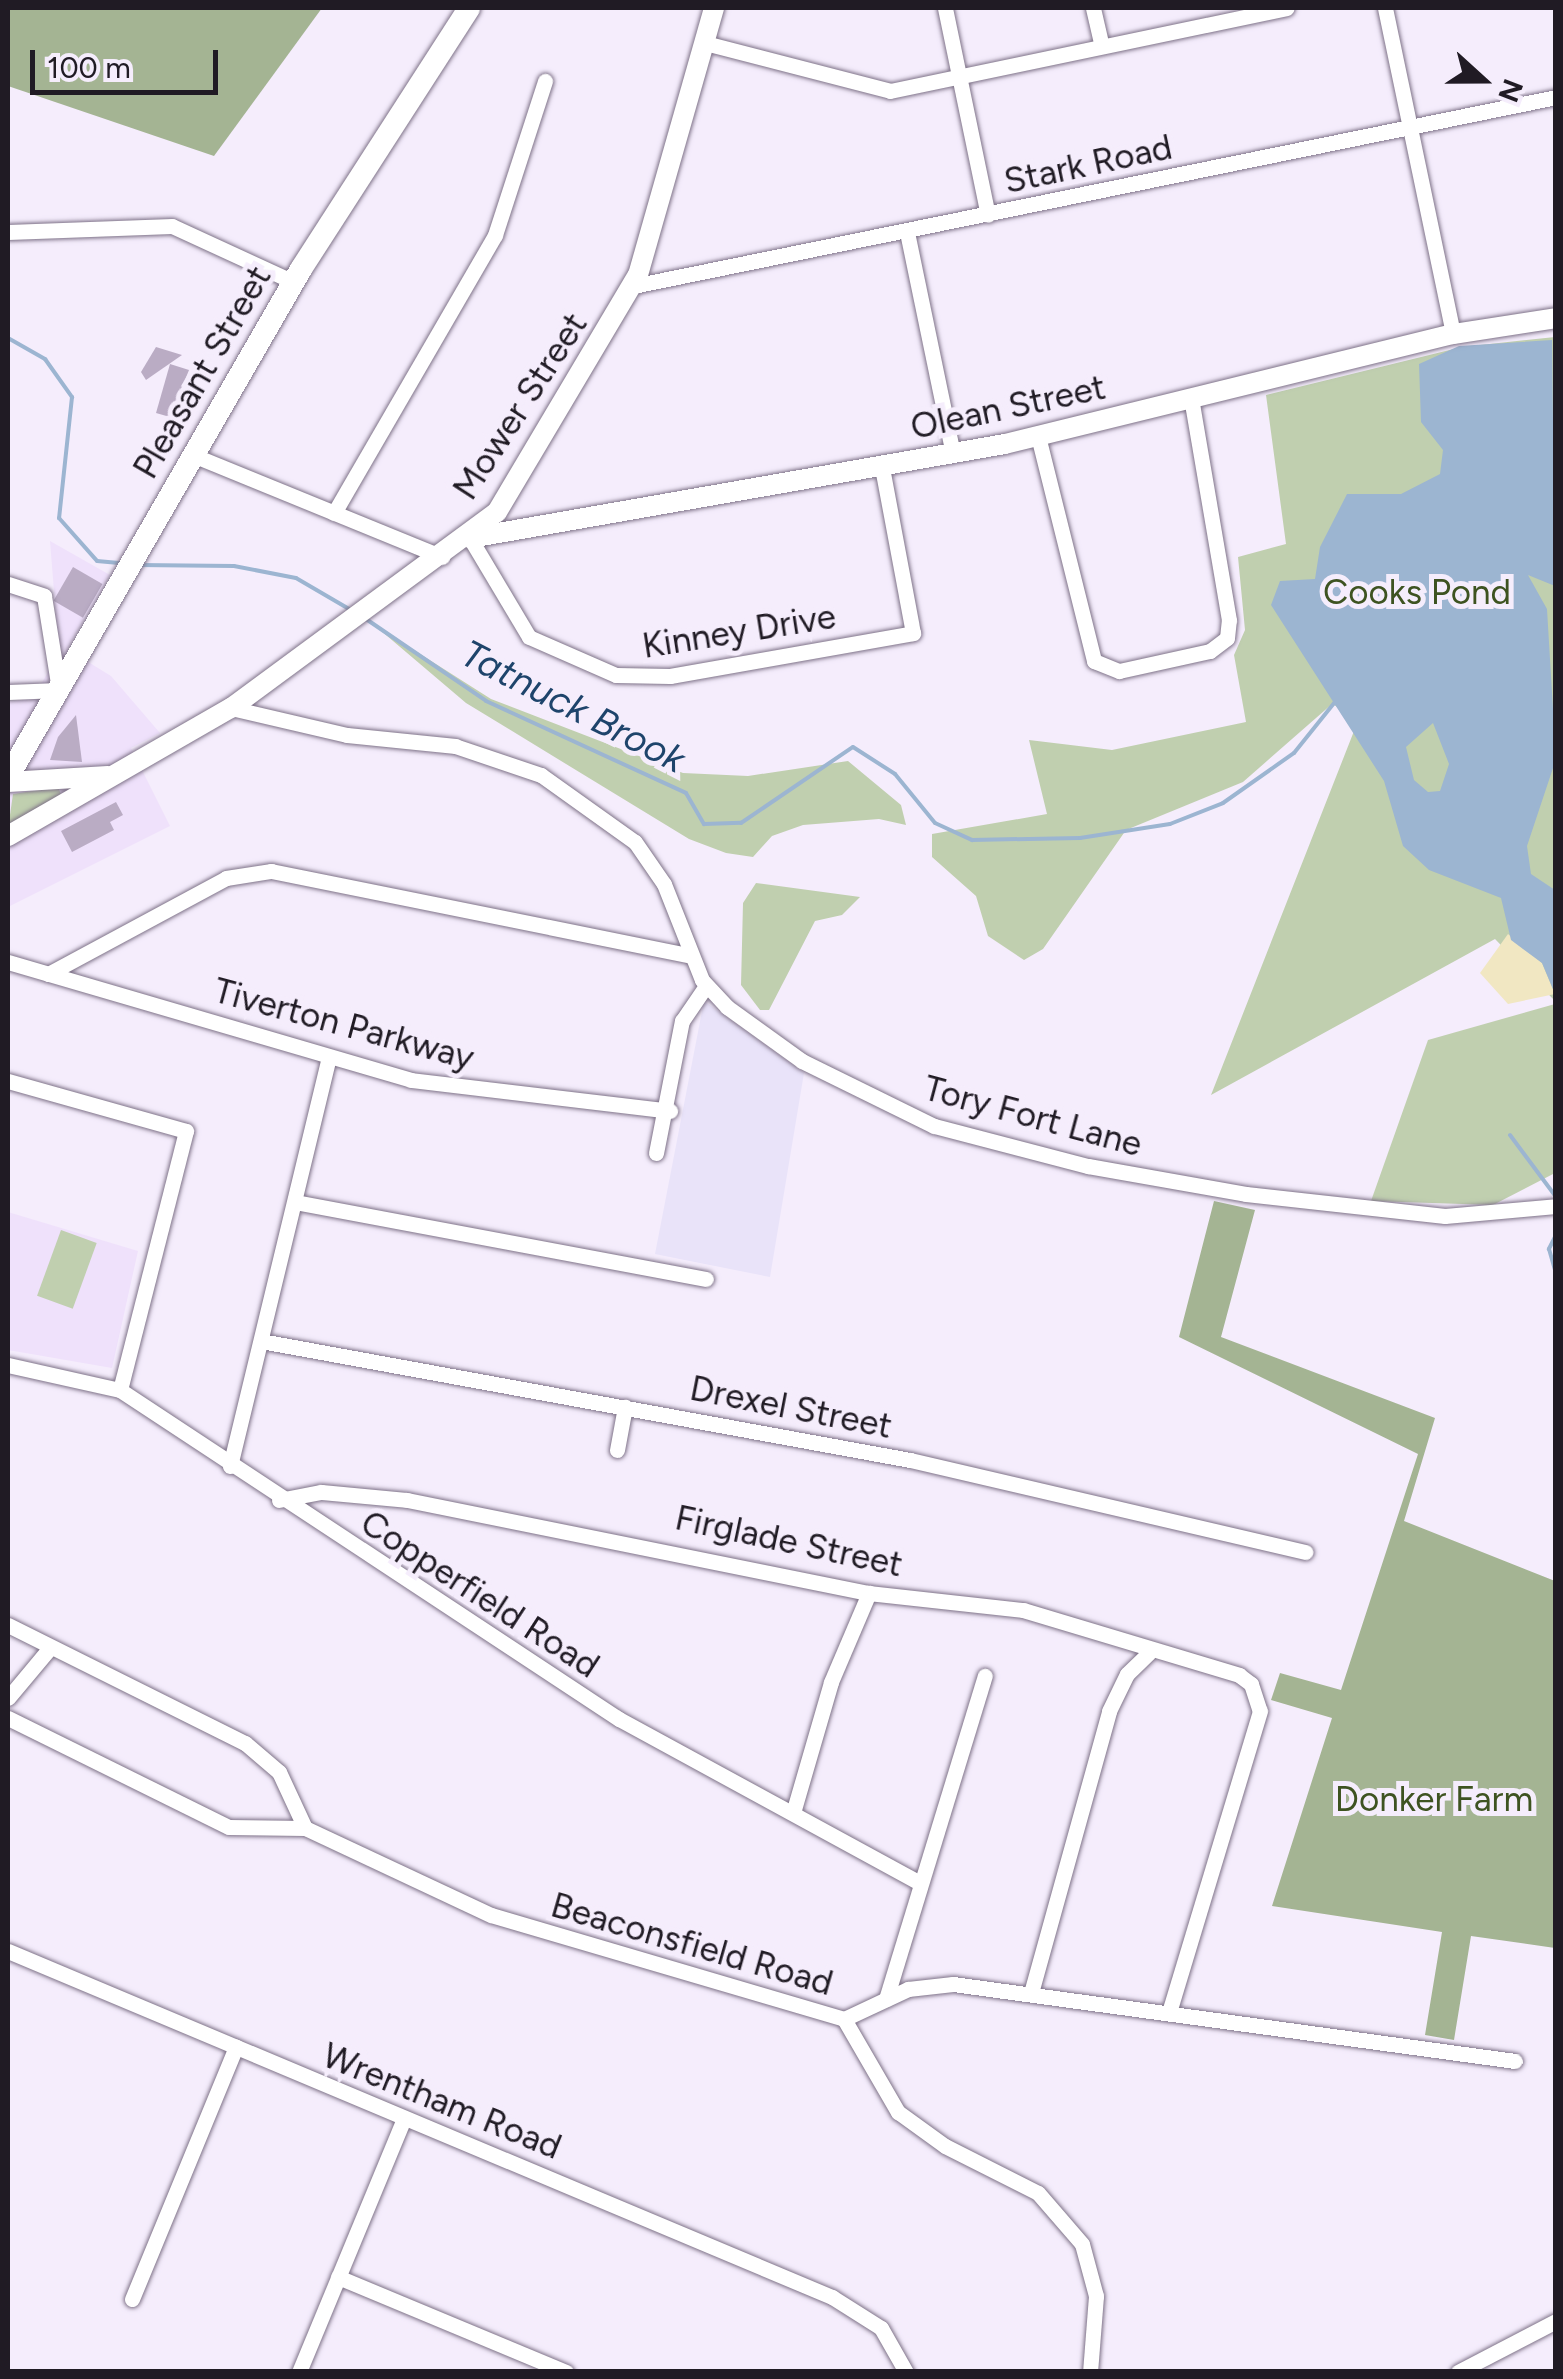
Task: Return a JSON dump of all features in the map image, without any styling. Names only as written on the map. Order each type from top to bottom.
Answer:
[{"type":"main road","name":"Pleasant Street","points":[[8,780],[294,282],[470,8]]},
{"type":"street","name":"Mower Street","points":[[8,836],[231,708],[470,538],[510,494],[633,286],[714,8]]},
{"type":"street","points":[[945,8],[988,215]]},
{"type":"street","points":[[1093,8],[1102,44]]},
{"type":"street","points":[[705,43],[876,91],[960,76],[1240,12],[1286,8]]},
{"type":"street","points":[[1386,8],[1453,334]]},
{"type":"street","points":[[334,513],[503,220],[545,81]]},
{"type":"street","name":"Stark Road","points":[[633,286],[1556,97]]},
{"type":"street","points":[[8,232],[172,226],[294,282]]},
{"type":"street","points":[[907,232],[953,454]]},
{"type":"street","name":"Olean Street","points":[[470,538],[953,454],[1453,334],[1556,318]]},
{"type":"street","points":[[1038,436],[1094,661],[1119,671],[1210,650],[1225,642],[1230,625],[1191,398]]},
{"type":"street","points":[[195,456],[442,557]]},
{"type":"street","name":"Kinney Drive","points":[[470,538],[528,637],[616,675],[670,676],[914,633],[882,467]]},
{"type":"street","points":[[8,584],[44,596],[59,690],[8,692]]},
{"type":"street","name":"Tory Fort Lane","points":[[231,708],[347,735],[455,746],[541,775],[634,842],[664,884],[706,986],[758,1032],[873,1099],[1015,1150],[1168,1183],[1445,1216],[1556,1206]]},
{"type":"street","name":"Mower Street","points":[[8,780],[108,776]]},
{"type":"street","points":[[48,974],[226,878],[272,871],[691,956]]},
{"type":"street","name":"Tiverton Parkway","points":[[8,962],[329,1057],[474,1092],[670,1111]]},
{"type":"street","points":[[656,1153],[670,1111],[682,1021],[706,986]]},
{"type":"street","points":[[230,1466],[329,1057]]},
{"type":"street","points":[[8,1081],[186,1130],[120,1390]]},
{"type":"street","points":[[295,1202],[706,1279]]},
{"type":"street","name":"Drexel Street","points":[[261,1341],[910,1460],[1306,1552]]},
{"type":"street","name":"Copperfield Road","points":[[8,1366],[120,1390],[279,1500],[619,1718],[920,1882]]},
{"type":"street","points":[[617,1450],[625,1407]]},
{"type":"street","name":"Firglade Street","points":[[279,1500],[320,1492],[406,1500],[869,1594],[1023,1610],[1149,1652],[1238,1675],[1251,1684],[1260,1711],[1169,2013]]},
{"type":"street","points":[[793,1814],[831,1682],[869,1594]]},
{"type":"street","points":[[8,1626],[245,1743],[279,1772],[305,1828]]},
{"type":"street","points":[[8,1698],[49,1649]]},
{"type":"street","points":[[1031,1993],[1108,1712],[1127,1674],[1149,1652]]},
{"type":"street","points":[[886,1998],[984,1676]]},
{"type":"street","name":"Beaconsfield Road","points":[[8,1718],[229,1827],[305,1828],[491,1915],[844,2019],[886,1998],[953,1984],[1514,2061]]},
{"type":"street","name":"Wrentham Road","points":[[8,1951],[852,2308],[894,2341],[906,2372]]},
{"type":"street","points":[[844,2019],[898,2112],[945,2146],[1038,2193],[1082,2244],[1096,2296],[1090,2372]]},
{"type":"street","points":[[132,2299],[236,2047]]},
{"type":"street","points":[[299,2372],[404,2118]]},
{"type":"street","points":[[338,2277],[566,2372]]},
{"type":"street","points":[[1458,2372],[1556,2321]]},
{"type":"shaded area","points":[[50,541],[110,575],[67,649],[111,676],[160,733],[131,748],[170,826],[8,907],[8,702],[32,699],[59,654]]},
{"type":"shaded area","points":[[704,1001],[804,1073],[770,1277],[655,1254]]},
{"type":"shaded area","points":[[8,1212],[138,1251],[112,1368],[8,1350]]},
{"type":"green space","points":[[8,8],[322,8],[214,156],[8,86]]},
{"type":"green space","name":"Cooks Pond","points":[[1555,337],[1555,1001],[1495,939],[1211,1095],[1356,726],[1343,710],[1332,704],[1243,782],[1126,830],[1043,949],[1024,960],[988,936],[976,896],[932,857],[932,834],[1047,814],[1029,740],[1112,750],[1246,722],[1234,655],[1245,630],[1238,557],[1286,544],[1266,395],[1462,347]]},
{"type":"green space","points":[[373,624],[491,699],[683,773],[748,776],[848,761],[901,805],[906,825],[879,819],[803,825],[772,836],[753,857],[726,853],[689,839],[466,703]]},
{"type":"green space","points":[[58,787],[62,797],[8,829],[13,794]]},
{"type":"green space","points":[[756,883],[860,897],[842,915],[815,921],[769,1010],[760,1010],[741,985],[743,903]]},
{"type":"green space","points":[[1555,1004],[1555,1173],[1493,1205],[1371,1201],[1428,1040]]},
{"type":"green space","name":"Donker Farm","points":[[1214,1201],[1255,1210],[1221,1337],[1435,1418],[1404,1521],[1555,1581],[1555,1948],[1471,1936],[1454,2040],[1425,2035],[1442,1932],[1272,1906],[1332,1718],[1271,1700],[1280,1673],[1341,1690],[1418,1454],[1179,1337]]},
{"type":"green space","points":[[61,1230],[97,1243],[73,1309],[37,1296]]},
{"type":"sand","points":[[1508,934],[1542,963],[1555,994],[1508,1004],[1480,973]]},
{"type":"water","points":[[1552,340],[1555,586],[1528,575],[1547,609],[1556,759],[1527,846],[1531,874],[1555,890],[1555,994],[1542,963],[1511,940],[1501,898],[1429,870],[1403,846],[1384,781],[1271,605],[1280,581],[1315,579],[1320,547],[1347,494],[1401,494],[1440,474],[1443,450],[1421,422],[1419,364],[1459,346]],"holes":[[[1433,723],[1449,764],[1440,791],[1428,792],[1414,780],[1406,747]]]},
{"type":"building","points":[[156,347],[182,355],[146,380],[141,372]]},
{"type":"building","points":[[170,364],[189,370],[170,417],[156,413]]},
{"type":"building","points":[[73,567],[102,584],[83,618],[54,601]]},
{"type":"building","points":[[76,715],[82,762],[50,760],[58,737]]},
{"type":"building","points":[[116,802],[123,815],[110,822],[114,830],[72,852],[61,831]]},
{"type":"waterway","name":"Tatnuck Brook","points":[[8,338],[45,359],[72,397],[59,518],[97,561],[119,563]]},
{"type":"waterway","name":"Tatnuck Brook","points":[[138,565],[234,566],[296,578],[349,609]]},
{"type":"waterway","name":"Tatnuck Brook","points":[[366,619],[486,701],[686,793],[704,824],[741,823],[853,747],[895,774],[935,823],[972,840],[1080,838],[1170,824],[1223,803],[1294,753],[1335,702]]},
{"type":"waterway","points":[[1510,1135],[1556,1197]]},
{"type":"waterway","points":[[1556,1235],[1549,1249],[1556,1274]]}]
